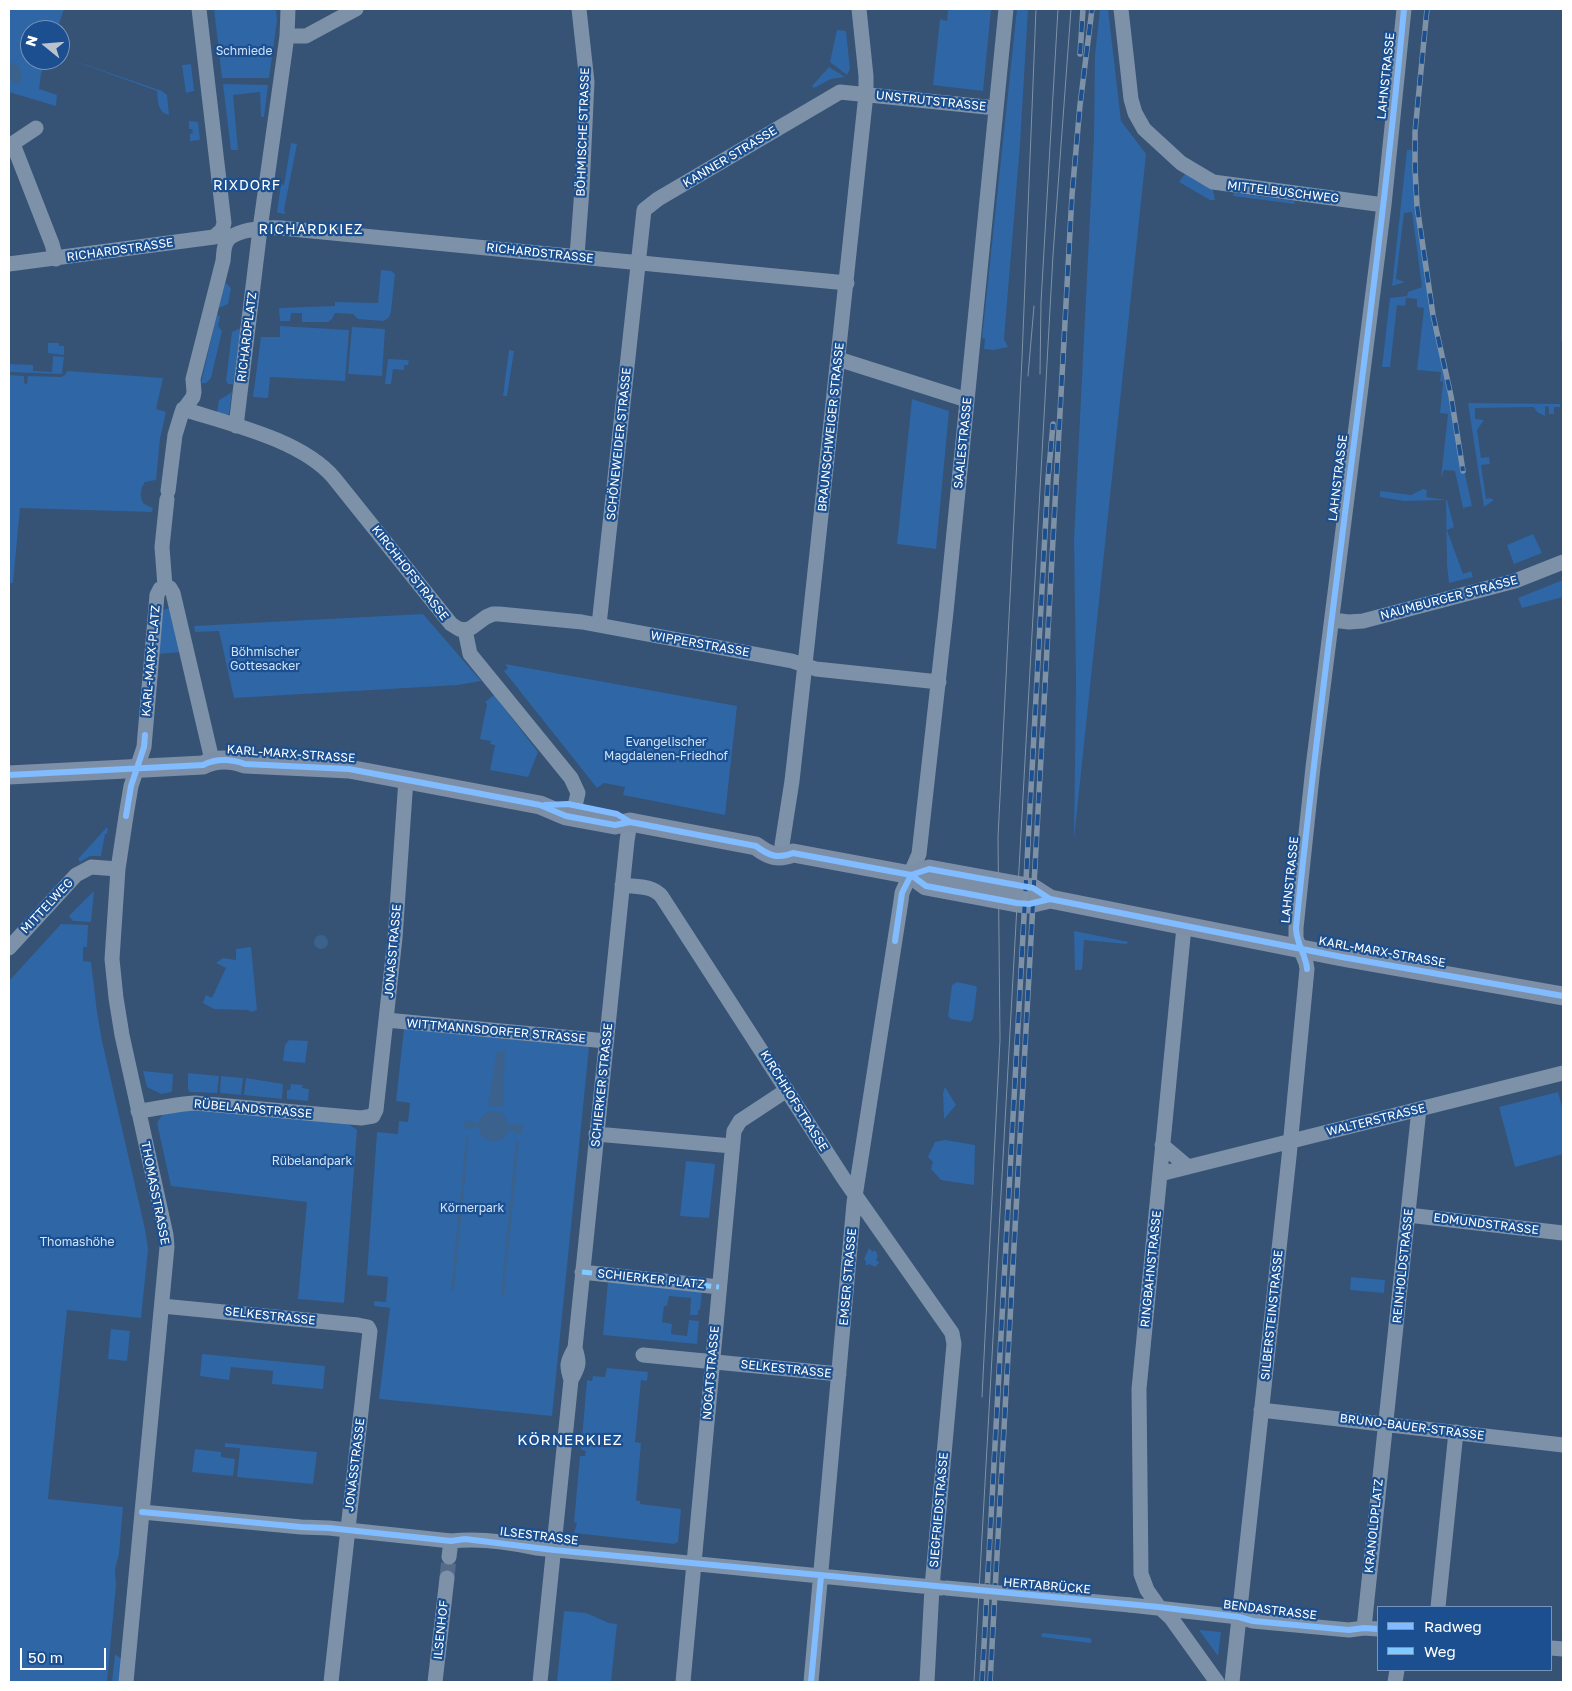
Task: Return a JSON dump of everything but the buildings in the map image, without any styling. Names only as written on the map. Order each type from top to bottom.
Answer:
[{"type":"main road","name":"KARL-MARX-STRASSE","points":[[9,775],[208,762],[215,770],[231,770],[245,764],[340,768],[540,805],[566,816],[615,825],[630,822]]},
{"type":"main road","name":"KARL-MARX-STRASSE","points":[[540,805],[568,804],[617,814],[630,822],[756,846],[770,842],[788,849],[911,875],[926,886],[1017,903],[1029,904],[1050,899],[1300,949],[1563,996]]},
{"type":"street","points":[[199,9],[230,237],[224,247],[223,261],[193,379],[193,397],[183,409],[242,428]]},
{"type":"street","name":"RICHARDPLATZ","points":[[242,428],[260,228],[287,36],[288,9]]},
{"type":"street","points":[[287,36],[306,36],[356,9]]},
{"type":"street","name":"BÖHMISCHE STRASSE","points":[[576,256],[582,189],[587,82],[579,9]]},
{"type":"street","name":"BRAUNSCHWEIGER STRASSE","points":[[788,849],[792,781],[866,94],[866,76],[858,9]]},
{"type":"street","name":"SAALESTRASSE","points":[[911,875],[919,854],[931,732],[939,682],[1006,9]]},
{"type":"street","name":"MITTELBUSCHWEG","points":[[1122,9],[1131,99],[1135,113],[1144,129],[1181,163],[1219,184],[1384,206]]},
{"type":"street","name":"LAHNSTRASSE","points":[[1300,949],[1296,938],[1296,928],[1313,767],[1384,206],[1404,9]]},
{"type":"street","name":"KANNER STRASSE","points":[[638,262],[642,216],[648,206],[834,94],[843,92],[866,94]]},
{"type":"street","name":"UNSTRUTSTRASSE","points":[[866,94],[996,108]]},
{"type":"street","points":[[36,128],[11,145],[56,258]]},
{"type":"street","name":"RICHARDSTRASSE","points":[[9,264],[214,237],[229,229],[281,228],[847,283]]},
{"type":"street","name":"SCHÖNEWEIDER STRASSE","points":[[599,625],[638,262]]},
{"type":"street","points":[[838,359],[967,400]]},
{"type":"street","name":"KARL-MARX-PLATZ","points":[[165,586],[162,547],[174,439],[183,409]]},
{"type":"street","name":"KIRCHHOFSTRASSE","points":[[242,428],[300,452],[328,471],[451,624],[465,630]]},
{"type":"street","name":"NAUMBURGER STRASSE","points":[[1332,620],[1363,621],[1472,594],[1515,581],[1563,562]]},
{"type":"street","name":"KARL-MARX-PLATZ","points":[[165,586],[170,588],[173,593],[208,762]]},
{"type":"street","name":"KARL-MARX-PLATZ","points":[[137,768],[144,747],[157,595],[160,589],[165,586]]},
{"type":"street","name":"WIPPERSTRASSE","points":[[465,630],[493,614],[582,622],[791,661],[816,669],[939,682]]},
{"type":"street","points":[[465,630],[470,654],[571,778],[578,793],[575,806]]},
{"type":"street","name":"THOMASSTRASSE","points":[[126,1682],[166,1259],[166,1235],[122,1035],[112,969],[118,869],[131,786],[137,768]]},
{"type":"street","name":"JONASSTRASSE","points":[[368,1118],[373,1116],[376,1110],[395,938],[406,780]]},
{"type":"street","name":"SCHIERKER STRASSE","points":[[540,1682],[571,1380],[567,1367],[574,1348],[630,822]]},
{"type":"street","name":"MITTELWEG","points":[[9,948],[76,875],[91,867],[118,869]]},
{"type":"street","name":"EMSER STRASSE","points":[[811,1682],[855,1196],[901,901],[911,875]]},
{"type":"street","name":"KIRCHHOFSTRASSE","points":[[622,885],[649,888],[658,892],[689,937],[855,1196],[954,1338]]},
{"type":"street","name":"RINGBAHNSTRASSE","points":[[1184,927],[1139,1389],[1141,1574],[1147,1590],[1159,1607],[1171,1618],[1217,1682]]},
{"type":"street","name":"SILBERSTEINSTRASSE","points":[[1232,1682],[1307,969],[1300,949]]},
{"type":"street","name":"WITTMANNSDORFER STRASSE","points":[[386,1020],[606,1041]]},
{"type":"street","name":"WALTERSTRASSE","points":[[1160,1174],[1563,1073]]},
{"type":"street","name":"NOGATSTRASSE","points":[[683,1682],[734,1130],[740,1121],[787,1090]]},
{"type":"street","name":"RÜBELANDSTRASSE","points":[[138,1111],[195,1103],[368,1118]]},
{"type":"street","name":"REINHOLDSTRASSE","points":[[1386,1424],[1419,1109]]},
{"type":"street","points":[[596,1134],[732,1146]]},
{"type":"street","points":[[1162,1145],[1188,1167]]},
{"type":"street","name":"EDMUNDSTRASSE","points":[[1408,1215],[1563,1233]]},
{"type":"street","name":"SCHIERKER PLATZ","points":[[582,1272],[719,1287]]},
{"type":"street","name":"SELKESTRASSE","points":[[162,1306],[358,1325],[368,1327],[370,1336]]},
{"type":"street","name":"JONASSTRASSE","points":[[331,1682],[370,1336]]},
{"type":"street","name":"SIEGFRIEDSTRASSE","points":[[927,1682],[939,1587],[954,1338]]},
{"type":"street","name":"SELKESTRASSE","points":[[643,1355],[839,1374]]},
{"type":"street","name":"BRUNO-BAUER-STRASSE","points":[[1261,1410],[1563,1445]]},
{"type":"street","name":"KRANOLDPLATZ","points":[[1371,1629],[1382,1444],[1386,1424]]},
{"type":"street","points":[[1438,1606],[1456,1432]]},
{"type":"street","name":"ILSESTRASSE","points":[[142,1512],[451,1541],[465,1539],[554,1550],[939,1587]]},
{"type":"street","points":[[449,1557],[451,1541]]},
{"type":"street","name":"ILSENHOF","points":[[436,1682],[447,1578]]},
{"type":"street","name":"HERTABRÜCKE","points":[[939,1587],[1159,1607]]},
{"type":"street","name":"BENDASTRASSE","points":[[1159,1607],[1239,1616],[1253,1621],[1349,1630],[1371,1629]]},
{"type":"green space","points":[[9,9],[64,9],[60,20],[20,20],[20,70],[42,70],[39,89],[57,95],[56,106],[9,92]]},
{"type":"green space","name":"Schmiede","points":[[214,9],[276,9],[277,21],[269,78],[222,78]]},
{"type":"green space","points":[[948,9],[991,9],[983,91],[933,85],[940,19],[947,21]]},
{"type":"green space","points":[[1017,9],[1028,9],[1020,145],[1004,339],[1008,347],[994,350],[984,349],[985,339],[982,338]]},
{"type":"green space","points":[[1100,9],[1108,9],[1121,121],[1146,154],[1074,839],[1076,683],[1074,538],[1094,136],[1095,55]]},
{"type":"green space","points":[[837,30],[846,31],[850,69],[847,75],[830,62]]},
{"type":"green space","points":[[70,59],[162,91],[167,95],[169,115],[160,109],[157,91]]},
{"type":"green space","points":[[191,64],[194,91],[186,93],[182,65]]},
{"type":"green space","points":[[829,67],[845,77],[831,79],[814,88],[812,86]]},
{"type":"green space","points":[[223,84],[268,85],[264,117],[261,117],[260,92],[233,95],[238,150],[231,150]]},
{"type":"green space","points":[[189,121],[198,122],[200,140],[190,141],[190,134],[193,133],[192,129],[189,129]]},
{"type":"green space","points":[[291,143],[297,144],[284,210],[286,214],[278,213],[281,184],[284,185]]},
{"type":"green space","points":[[1407,150],[1412,150],[1420,240],[1427,285],[1472,506],[1463,508],[1455,471],[1444,470],[1441,478],[1448,414],[1440,413],[1443,382],[1440,381],[1441,372],[1417,370],[1424,308],[1417,307],[1417,299],[1406,298],[1405,306],[1397,305],[1390,367],[1382,367],[1390,298],[1407,296],[1408,292],[1422,287],[1412,212],[1404,213],[1396,279],[1405,282],[1392,286]]},
{"type":"green space","points":[[1185,174],[1213,190],[1215,200],[1210,200],[1179,182]]},
{"type":"green space","points":[[1563,189],[1563,341],[1561,341]]},
{"type":"green space","points":[[1234,193],[1294,201],[1295,204],[1233,196]]},
{"type":"green space","points":[[381,270],[391,271],[395,274],[391,313],[385,320],[358,319],[353,314],[335,313],[328,322],[302,322],[302,313],[291,313],[290,321],[280,321],[279,308],[335,306],[335,302],[378,303]]},
{"type":"green space","points":[[225,282],[231,288],[228,304],[219,308]]},
{"type":"green space","points":[[217,314],[220,317],[218,326],[222,331],[211,378],[206,383],[201,383]]},
{"type":"green space","points":[[280,326],[349,330],[345,381],[270,377],[268,398],[253,397],[261,337],[280,337]]},
{"type":"green space","points":[[352,327],[385,329],[382,376],[348,374]]},
{"type":"green space","points":[[241,328],[233,384],[228,384],[226,381],[232,332]]},
{"type":"green space","points":[[48,343],[59,343],[59,346],[64,346],[64,355],[48,353]]},
{"type":"green space","points":[[509,350],[514,351],[507,396],[503,396]]},
{"type":"green space","points":[[53,356],[64,357],[62,374],[9,372],[9,364],[33,365],[33,371],[52,372]]},
{"type":"green space","points":[[388,359],[409,361],[408,365],[404,365],[404,370],[393,369],[391,384],[385,384]]},
{"type":"green space","points":[[67,371],[163,378],[156,409],[166,412],[160,439],[156,480],[145,482],[141,493],[141,499],[144,504],[153,508],[152,512],[20,508],[13,583],[9,583],[9,375],[24,376],[24,383],[27,384],[28,376],[61,377]]},
{"type":"green space","points":[[232,392],[229,414],[217,412],[219,400]]},
{"type":"green space","points":[[912,399],[949,411],[936,549],[897,544]]},
{"type":"green space","points":[[1468,403],[1560,404],[1560,407],[1554,407],[1554,414],[1549,414],[1549,407],[1545,406],[1545,416],[1537,412],[1534,407],[1475,408],[1475,419],[1484,420],[1477,430],[1481,458],[1489,457],[1490,464],[1481,465],[1486,499],[1494,500],[1484,507]]},
{"type":"green space","points":[[1423,489],[1427,490],[1426,497],[1447,500],[1454,527],[1447,530],[1463,574],[1471,571],[1473,577],[1449,583],[1447,565],[1446,500],[1404,501],[1380,497],[1380,491],[1411,495]]},
{"type":"green space","points":[[1533,534],[1542,553],[1514,564],[1507,545]]},
{"type":"green space","points":[[1563,580],[1563,597],[1522,608],[1518,598]]},
{"type":"green space","points":[[169,608],[182,652],[158,654],[163,610]]},
{"type":"green space","name":"Böhmischer Gottesacker","points":[[423,614],[481,681],[458,685],[234,698],[219,631],[195,632],[194,626]]},
{"type":"green space","name":"Evangelischer Magdalenen-Friedhof","points":[[505,664],[737,706],[725,815],[623,795],[625,787],[604,783],[597,788],[504,671],[508,668]]},
{"type":"green space","points":[[494,695],[538,752],[528,777],[490,770],[495,745],[490,744],[491,741],[480,739],[487,704],[485,702]]},
{"type":"green space","points":[[108,828],[107,834],[105,834],[101,856],[90,856],[80,862],[78,859]]},
{"type":"green space","points":[[94,891],[91,922],[73,921],[69,916]]},
{"type":"green space","name":"Thomashöhe","points":[[61,924],[88,925],[87,947],[83,947],[83,961],[91,962],[102,1041],[148,1249],[141,1318],[67,1310],[48,1499],[123,1507],[119,1554],[115,1569],[116,1585],[107,1682],[9,1682],[9,981]]},
{"type":"green space","points":[[1074,931],[1129,942],[1126,944],[1084,940],[1082,970],[1075,970]]},
{"type":"green space","points":[[251,947],[257,1010],[251,1012],[248,1010],[214,1009],[203,1003],[206,995],[212,998],[226,968],[216,963],[223,958],[236,960],[236,949]]},
{"type":"green space","points":[[957,982],[977,988],[973,1019],[970,1022],[951,1019],[948,1016],[952,985]]},
{"type":"green space","name":"Körnerpark","points":[[404,1029],[589,1047],[552,1416],[379,1399],[390,1308],[374,1306],[374,1301],[386,1302],[388,1277],[367,1275],[377,1132],[398,1134],[399,1121],[408,1122],[410,1103],[396,1101]]},
{"type":"green space","points":[[289,1040],[308,1041],[305,1063],[283,1061],[285,1045]]},
{"type":"green space","points":[[143,1071],[173,1074],[172,1092],[161,1094],[147,1087]]},
{"type":"green space","points":[[188,1073],[219,1076],[217,1093],[190,1092],[188,1089]]},
{"type":"green space","points":[[221,1076],[243,1078],[241,1095],[220,1093]]},
{"type":"green space","points":[[246,1078],[283,1084],[282,1099],[244,1095]]},
{"type":"green space","points":[[291,1084],[303,1085],[302,1088],[309,1089],[308,1101],[287,1099],[287,1090],[290,1090]]},
{"type":"green space","points":[[945,1087],[956,1105],[944,1119],[943,1093]]},
{"type":"green space","points":[[1558,1092],[1563,1111],[1563,1154],[1515,1167],[1499,1107]]},
{"type":"green space","name":"Rübelandpark","points":[[181,1109],[347,1123],[357,1130],[344,1303],[298,1299],[307,1202],[171,1186],[157,1123],[164,1112]]},
{"type":"green space","points":[[945,1140],[975,1145],[974,1185],[941,1180],[931,1169],[933,1162],[928,1157],[935,1142]]},
{"type":"green space","points":[[686,1161],[715,1164],[709,1218],[680,1216]]},
{"type":"green space","points":[[869,1248],[873,1252],[875,1250],[878,1256],[876,1260],[880,1263],[876,1267],[869,1264],[866,1266],[864,1259]]},
{"type":"green space","points":[[1351,1277],[1385,1280],[1384,1293],[1350,1290]]},
{"type":"green space","points":[[608,1281],[702,1291],[698,1315],[690,1315],[691,1298],[669,1296],[667,1306],[664,1306],[662,1322],[672,1324],[671,1334],[687,1336],[689,1320],[699,1321],[697,1344],[603,1335]]},
{"type":"green space","points":[[111,1329],[130,1331],[127,1361],[108,1359]]},
{"type":"green space","points":[[202,1354],[325,1366],[323,1389],[272,1384],[273,1371],[231,1367],[229,1380],[200,1376]]},
{"type":"green space","points":[[607,1368],[648,1372],[647,1381],[641,1380],[635,1442],[641,1443],[636,1501],[640,1501],[640,1504],[681,1509],[678,1542],[674,1544],[574,1533],[577,1523],[574,1522],[580,1456],[585,1456],[586,1451],[581,1450],[587,1380],[592,1381],[593,1376],[605,1377]]},
{"type":"green space","points":[[225,1443],[317,1452],[313,1484],[237,1477],[240,1448],[225,1447]]},
{"type":"green space","points":[[195,1449],[221,1452],[221,1457],[235,1459],[233,1476],[192,1472]]},
{"type":"green space","points":[[564,1611],[586,1613],[609,1623],[617,1624],[611,1682],[557,1682]]},
{"type":"green space","points":[[1199,1630],[1221,1632],[1218,1656]]},
{"type":"green space","points":[[1043,1633],[1090,1638],[1092,1641],[1090,1643],[1042,1637]]},
{"type":"green space","points":[[115,1654],[123,1660],[121,1682],[112,1682]]},
{"type":"shaded area","points":[[13,62],[19,67],[22,81],[19,84],[14,84],[9,78],[9,65]]},
{"type":"shaded area","points":[[318,935],[324,935],[328,942],[324,949],[318,949],[314,945],[314,939]]},
{"type":"shaded area","points":[[497,1051],[505,1051],[503,1107],[488,1106]]},
{"type":"shaded area","points":[[490,1111],[497,1111],[502,1114],[507,1119],[509,1126],[514,1126],[514,1124],[523,1125],[522,1134],[509,1130],[503,1139],[492,1142],[482,1137],[478,1127],[473,1127],[472,1129],[464,1128],[465,1120],[478,1123],[483,1115]]},
{"type":"shaded area","points":[[466,1137],[469,1137],[454,1291],[451,1290]]},
{"type":"shaded area","points":[[516,1141],[519,1142],[504,1295],[501,1295]]},
{"type":"tunnel","points":[[447,1578],[449,1557]]},
{"type":"tram line","points":[[982,1397],[1000,1040],[998,837],[1022,358],[1036,9]]},
{"type":"tram line","points":[[1040,374],[1041,302],[1058,9]]},
{"type":"tram line","points":[[974,1682],[1053,255],[1071,9]]},
{"type":"tram line","points":[[1028,376],[1034,306]]},
{"type":"railway","points":[[1080,54],[1083,9]]},
{"type":"railway","points":[[990,1682],[1072,195],[1080,105],[1092,9]]},
{"type":"railway","points":[[1427,9],[1415,132],[1417,206],[1433,315],[1451,396],[1463,471]]},
{"type":"railway","points":[[982,1682],[1048,479],[1053,424]]},
{"type":"marked path","points":[[582,1272],[719,1287]]},
{"type":"cycle path","points":[[1307,969],[1296,928],[1308,813],[1379,239],[1404,9]]},
{"type":"cycle path","points":[[126,816],[131,786],[144,747],[145,735]]},
{"type":"cycle path","points":[[9,775],[203,765],[224,760],[245,764],[349,769],[540,805],[566,816],[615,825],[630,822],[756,846],[774,856],[793,853],[911,875],[926,886],[1017,903],[1029,904],[1050,899]]},
{"type":"cycle path","points":[[545,805],[568,804],[617,814],[630,822]]},
{"type":"cycle path","points":[[911,875],[929,869],[1033,888],[1050,899],[1342,957],[1563,996]]},
{"type":"cycle path","points":[[895,941],[902,893],[911,875]]},
{"type":"cycle path","points":[[142,1512],[329,1528],[451,1541],[465,1539],[554,1550],[1159,1607],[1239,1617],[1253,1621],[1349,1630],[1377,1629]]},
{"type":"cycle path","points":[[811,1682],[821,1576]]},
{"type":"district","name":"RIXDORF","points":[[247,186]]},
{"type":"district","name":"RICHARDKIEZ","points":[[311,230]]},
{"type":"district","name":"KÖRNERKIEZ","points":[[570,1440]]}]
